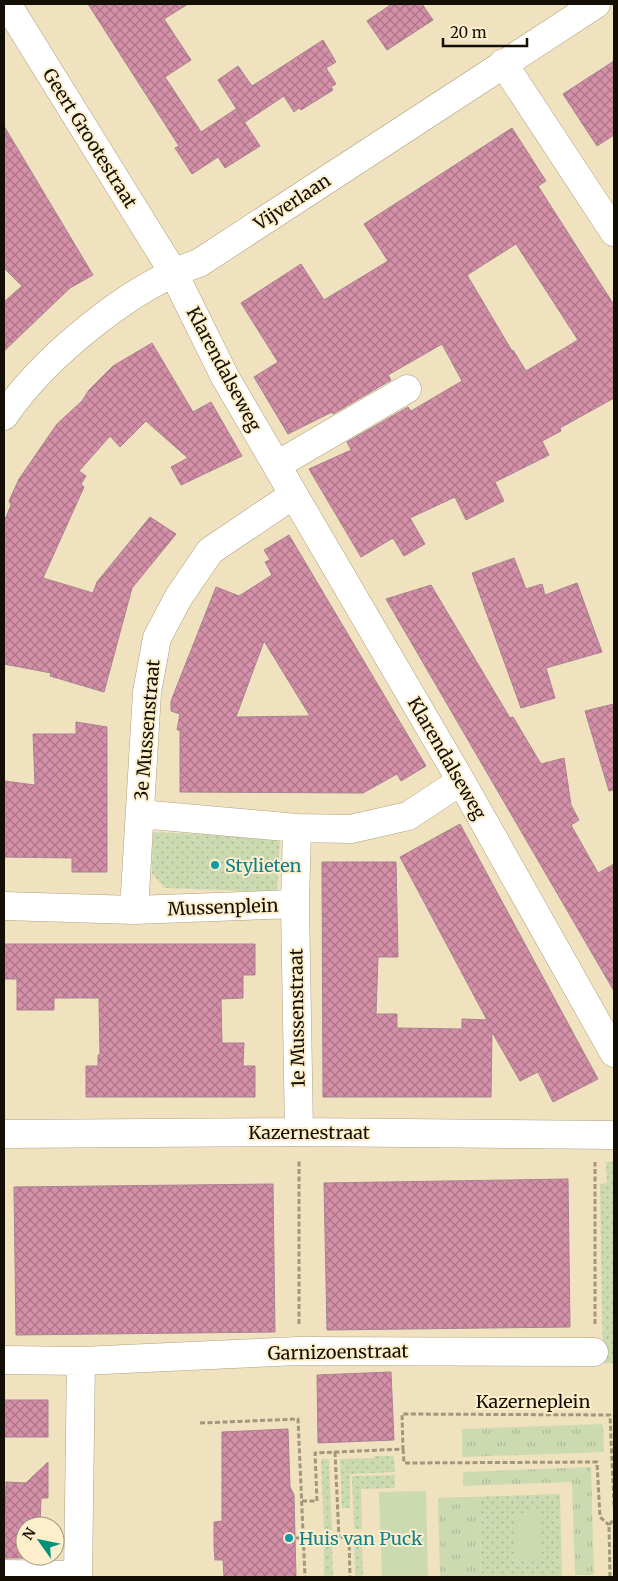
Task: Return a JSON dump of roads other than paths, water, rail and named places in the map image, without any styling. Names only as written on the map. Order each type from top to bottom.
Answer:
[{"type":"street","name":"Geert Grootestraat","points":[[7,4],[173,272]]},
{"type":"street","name":"Vijverlaan","points":[[4,416],[38,374],[77,336],[173,272],[200,263],[596,4]]},
{"type":"street","points":[[504,63],[614,232]]},
{"type":"street","name":"Klarendalseweg","points":[[173,272],[225,377],[461,781],[614,1053]]},
{"type":"street","points":[[277,465],[407,389]]},
{"type":"street","name":"3e Mussenstraat","points":[[140,814],[147,692],[157,638],[178,598],[210,551],[293,495]]},
{"type":"street","points":[[134,910],[140,814],[297,828],[351,828],[408,816],[461,781]]},
{"type":"street","name":"Mussenplein","points":[[4,906],[134,910],[295,904],[297,828]]},
{"type":"street","name":"1e Mussenstraat","points":[[295,904],[299,1132]]},
{"type":"street","name":"Kazernestraat","points":[[4,1134],[299,1132],[605,1135]]},
{"type":"street","name":"Garnizoenstraat","points":[[4,1360],[81,1361],[299,1351],[594,1352]]},
{"type":"street","points":[[4,1574],[78,1576],[81,1361]]},
{"type":"place","name":"Stylieten","points":[[215,865]]},
{"type":"place","name":"Huis van Puck","points":[[289,1538]]}]
